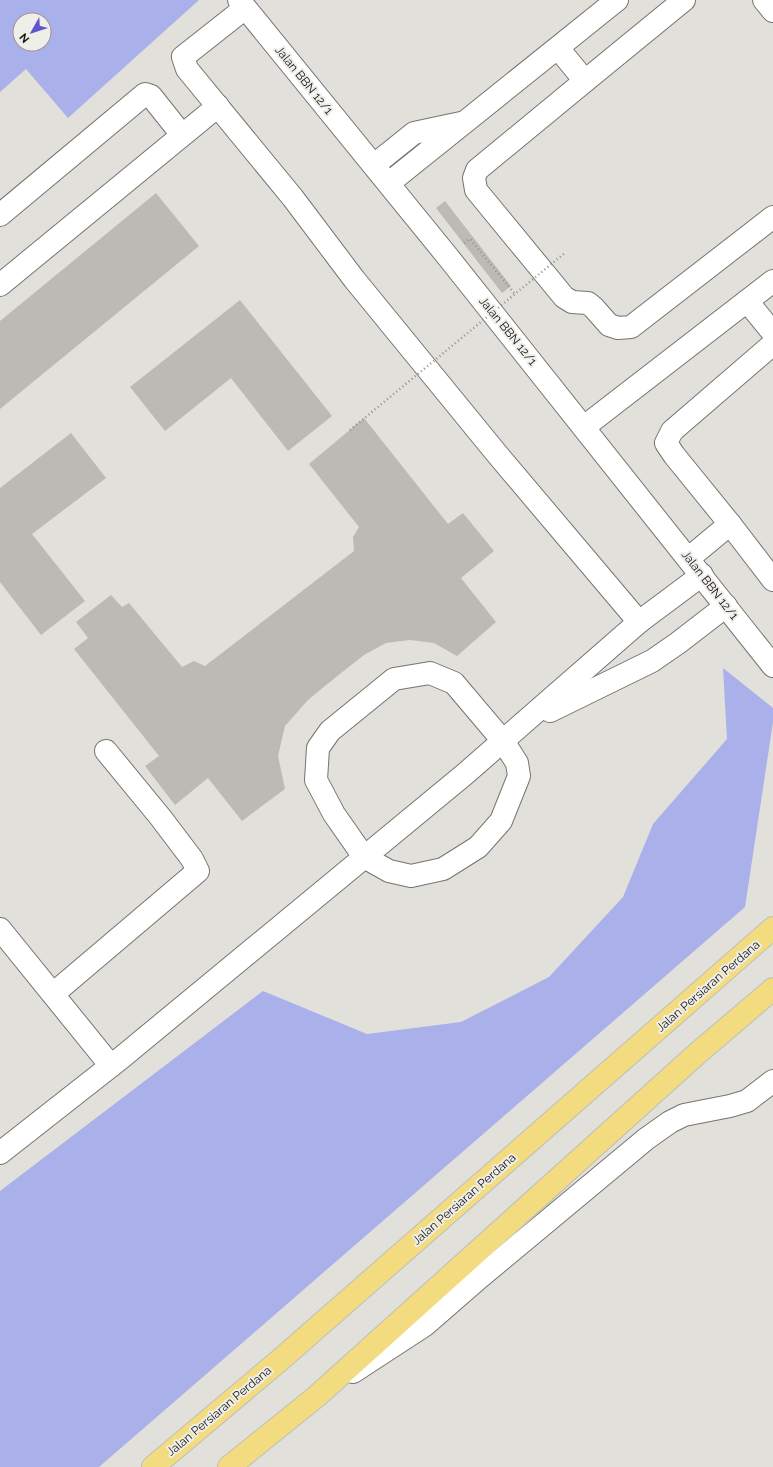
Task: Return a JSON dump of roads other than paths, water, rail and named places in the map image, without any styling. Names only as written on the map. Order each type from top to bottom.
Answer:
[{"type":"main road","name":"Jalan Persiaran Perdana","points":[[153,1467],[286,1355],[769,931]]},
{"type":"main road","points":[[229,1467],[317,1396],[699,1052],[773,989]]},
{"type":"street","points":[[389,184],[617,0]]},
{"type":"street","points":[[684,0],[477,170],[474,178],[476,190],[564,297],[572,302],[588,303],[609,325],[618,328],[631,327],[773,217]]},
{"type":"street","points":[[764,0],[773,11]]},
{"type":"street","points":[[242,4],[183,57],[187,69],[293,198],[354,279],[497,454],[639,622]]},
{"type":"street","name":"Jalan BBN 12/1","points":[[242,4],[374,165],[689,558],[773,666]]},
{"type":"street","points":[[558,48],[585,81]]},
{"type":"street","points":[[0,215],[145,94],[151,96],[182,136]]},
{"type":"street","points":[[2,280],[218,106]]},
{"type":"street","points":[[374,165],[414,133],[464,122]]},
{"type":"street","points":[[584,427],[773,281]]},
{"type":"street","points":[[747,301],[773,333]]},
{"type":"street","points":[[773,344],[672,431],[666,443],[773,580]]},
{"type":"street","points":[[689,558],[730,524]]},
{"type":"street","points":[[0,1153],[111,1066],[503,742],[639,622],[702,575]]},
{"type":"street","points":[[525,722],[652,661],[726,606]]},
{"type":"street","points":[[430,673],[454,683],[503,742],[518,763],[519,776],[501,821],[478,847],[443,869],[411,876],[388,871],[364,857],[334,814],[316,780],[318,748],[330,731],[394,679],[430,673]]},
{"type":"street","points":[[53,994],[198,871],[192,859],[161,818],[106,751]]},
{"type":"street","points":[[0,929],[111,1066]]},
{"type":"street","points":[[317,1396],[424,1325],[646,1139],[670,1122],[684,1115],[747,1101],[773,1082]]}]
